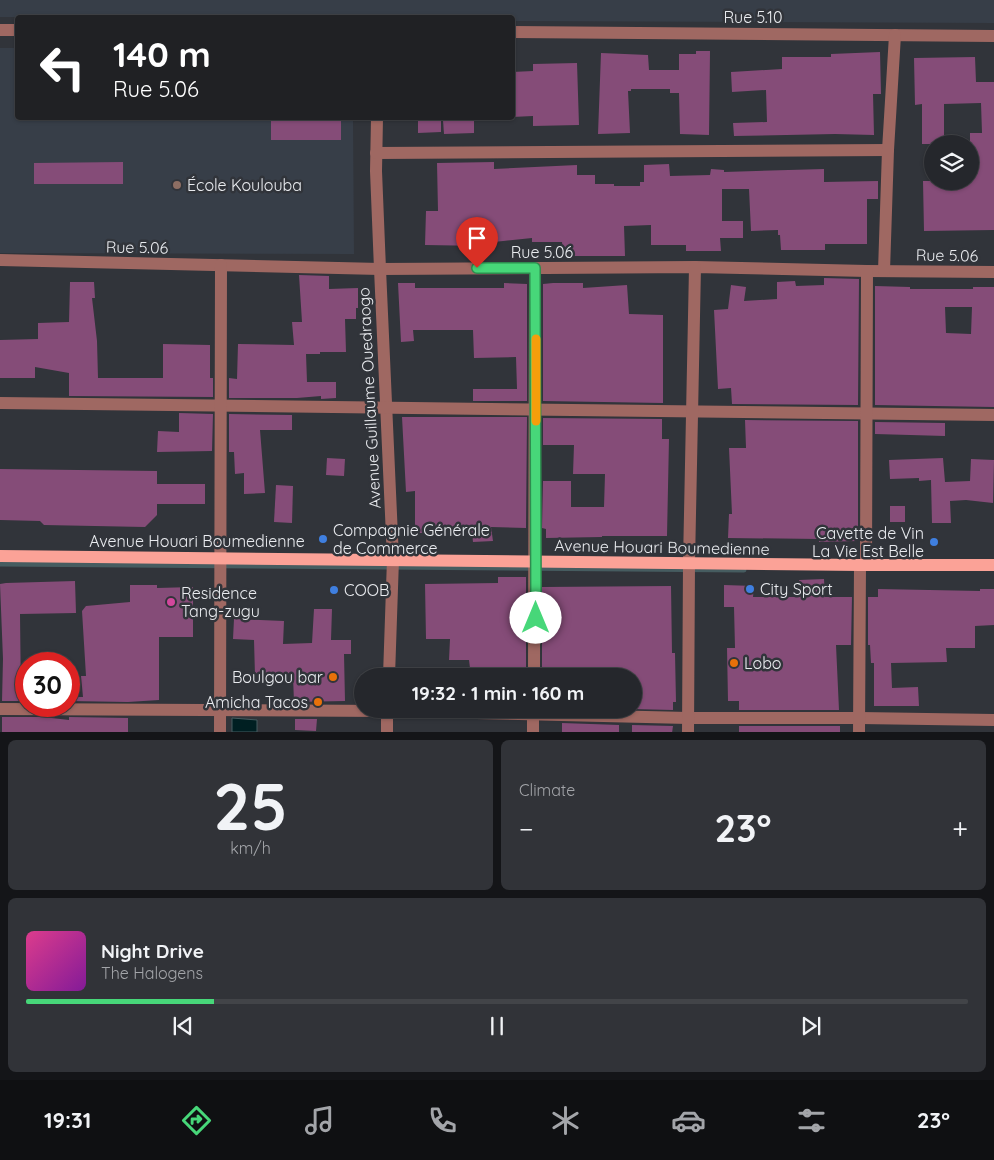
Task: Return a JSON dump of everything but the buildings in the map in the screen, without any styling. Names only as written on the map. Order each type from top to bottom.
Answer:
[{"type":"main road","name":"Avenue Houari Boumedienne","points":[[0,556],[994,565]]},
{"type":"street","points":[[0,30],[15,30]]},
{"type":"street","name":"Rue 5.10","points":[[515,32],[994,36]]},
{"type":"street","points":[[884,271],[888,150],[895,35]]},
{"type":"street","name":"Avenue Guillaume Ouedraogo","points":[[377,120],[376,153],[380,269],[393,559],[389,668]]},
{"type":"street","points":[[376,153],[888,150]]},
{"type":"street","name":"Rue 5.06","points":[[0,260],[380,269],[695,267],[994,272]]},
{"type":"street","points":[[220,732],[221,265]]},
{"type":"street","points":[[688,732],[689,563],[695,267]]},
{"type":"street","points":[[534,668],[535,268]]},
{"type":"street","points":[[859,732],[867,413],[867,271]]},
{"type":"street","points":[[0,403],[994,415]]},
{"type":"street","points":[[0,709],[354,710]]},
{"type":"street","points":[[642,716],[688,718],[994,720]]},
{"type":"street","points":[[387,718],[387,732]]},
{"type":"street","points":[[533,718],[533,732]]},
{"type":"shaded area","points":[[0,0],[994,0],[994,23],[515,21],[515,15],[15,15],[15,17],[0,17]]},
{"type":"shaded area","name":"École Koulouba","points":[[0,48],[15,48],[15,120],[353,120],[354,254],[0,253]]},
{"type":"water","points":[[232,718],[257,720],[257,732],[232,732]]},
{"type":"waterway","points":[[0,564],[744,570]]},
{"type":"slow traffic","points":[[536,339],[536,421]]},
{"type":"place","name":"École Koulouba","points":[[177,185]]},
{"type":"place","name":"Compagnie Générale de Commerce","points":[[323,539]]},
{"type":"place","name":"Cavette de Vin La Vie Est Belle","points":[[934,542]]},
{"type":"place","name":"City Sport","points":[[750,589]]},
{"type":"place","name":"COOB","points":[[334,590]]},
{"type":"place","name":"Residence Tang-zugu","points":[[171,602]]},
{"type":"place","name":"Lobo","points":[[734,663]]},
{"type":"place","name":"Boulgou bar","points":[[333,677]]},
{"type":"place","name":"Amicha Tacos","points":[[318,702]]},
{"type":"route","points":[[477,268],[535,268],[536,618]]}]
